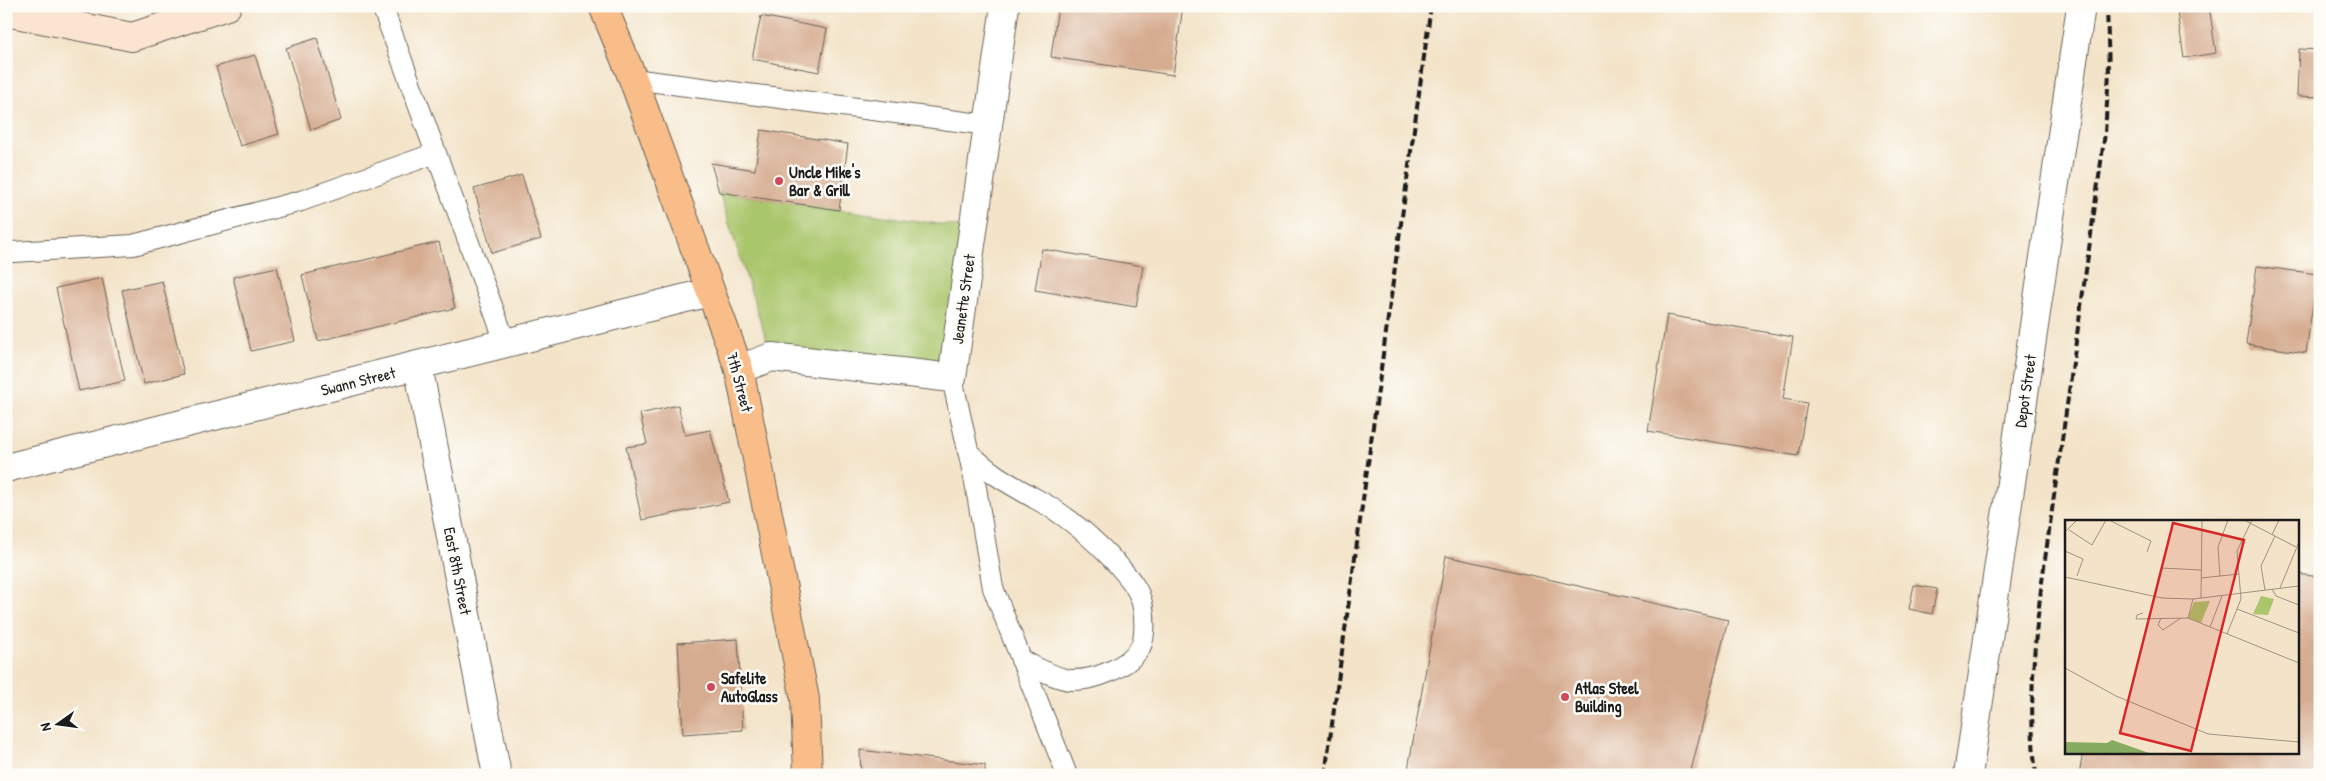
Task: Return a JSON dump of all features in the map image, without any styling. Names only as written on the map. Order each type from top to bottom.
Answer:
[{"type":"main road","name":"7th Street","points":[[603,6],[633,79],[739,369],[806,699],[808,775]]},
{"type":"street","points":[[6,12],[132,37],[227,6]]},
{"type":"street","name":"Jeanette Street","points":[[952,378],[1005,6]]},
{"type":"street","name":"Depot Street","points":[[1968,775],[2081,6]]},
{"type":"street","name":"Swann Street","points":[[6,468],[710,292]]},
{"type":"street","points":[[739,369],[772,357],[952,378]]},
{"type":"street","name":"East 8th Street","points":[[418,366],[497,775]]},
{"type":"lane","points":[[382,6],[506,344]]},
{"type":"lane","points":[[633,79],[988,125]]},
{"type":"lane","points":[[6,251],[133,245],[301,201],[436,152]]},
{"type":"lane","points":[[952,378],[968,452],[993,588],[1067,775]]},
{"type":"lane","points":[[968,452],[988,471],[1013,488],[1037,499],[1101,546],[1136,586],[1143,604],[1144,624],[1141,646],[1130,659],[1107,672],[1085,680],[1068,680],[1022,660]]},
{"type":"green space","points":[[719,192],[973,229],[952,378],[772,357]]},
{"type":"building","points":[[1058,6],[1183,6],[1173,75],[1051,57]]},
{"type":"building","points":[[2176,6],[2209,6],[2216,53],[2184,58]]},
{"type":"building","points":[[761,16],[827,29],[819,72],[752,59]]},
{"type":"building","points":[[317,38],[341,120],[311,130],[286,48]]},
{"type":"building","points":[[2299,49],[2320,50],[2320,97],[2297,96]]},
{"type":"building","points":[[255,55],[279,134],[240,146],[216,67]]},
{"type":"building","name":"Uncle Mike's Bar & Grill","points":[[761,130],[848,144],[839,210],[719,192],[711,163],[755,170]]},
{"type":"building","points":[[522,175],[541,239],[492,253],[474,189]]},
{"type":"building","points":[[439,242],[455,308],[318,341],[302,275]]},
{"type":"building","points":[[1042,249],[1143,266],[1136,307],[1035,290]]},
{"type":"building","points":[[2257,266],[2317,274],[2306,353],[2246,344]]},
{"type":"building","points":[[277,267],[295,341],[251,351],[233,277]]},
{"type":"building","points":[[102,278],[125,381],[79,391],[56,288]]},
{"type":"building","points":[[162,281],[184,374],[144,384],[122,290]]},
{"type":"building","points":[[1667,315],[1793,337],[1783,399],[1807,403],[1798,456],[1648,431]]},
{"type":"building","points":[[678,405],[685,435],[710,430],[729,502],[642,520],[626,447],[647,444],[640,414]]},
{"type":"building","name":"Atlas Steel Building","points":[[1446,556],[1728,620],[1690,775],[1407,775]]},
{"type":"building","points":[[2298,574],[2320,577],[2320,775],[2079,775],[2083,754],[2298,754]]},
{"type":"building","points":[[1914,585],[1937,589],[1932,614],[1909,609]]},
{"type":"building","name":"Safelite AutoGlass","points":[[738,639],[743,730],[683,734],[678,643]]},
{"type":"building","points":[[860,750],[985,765],[985,775],[861,775]]},
{"type":"railway","points":[[1325,775],[1431,6]]},
{"type":"railway","points":[[2036,775],[2032,702],[2037,628],[2105,133],[2109,73],[2107,6]]},
{"type":"place","name":"Uncle Mike's Bar & Grill","points":[[779,181]]},
{"type":"place","name":"Safelite AutoGlass","points":[[711,687]]},
{"type":"place","name":"Atlas Steel Building","points":[[1565,697]]}]
